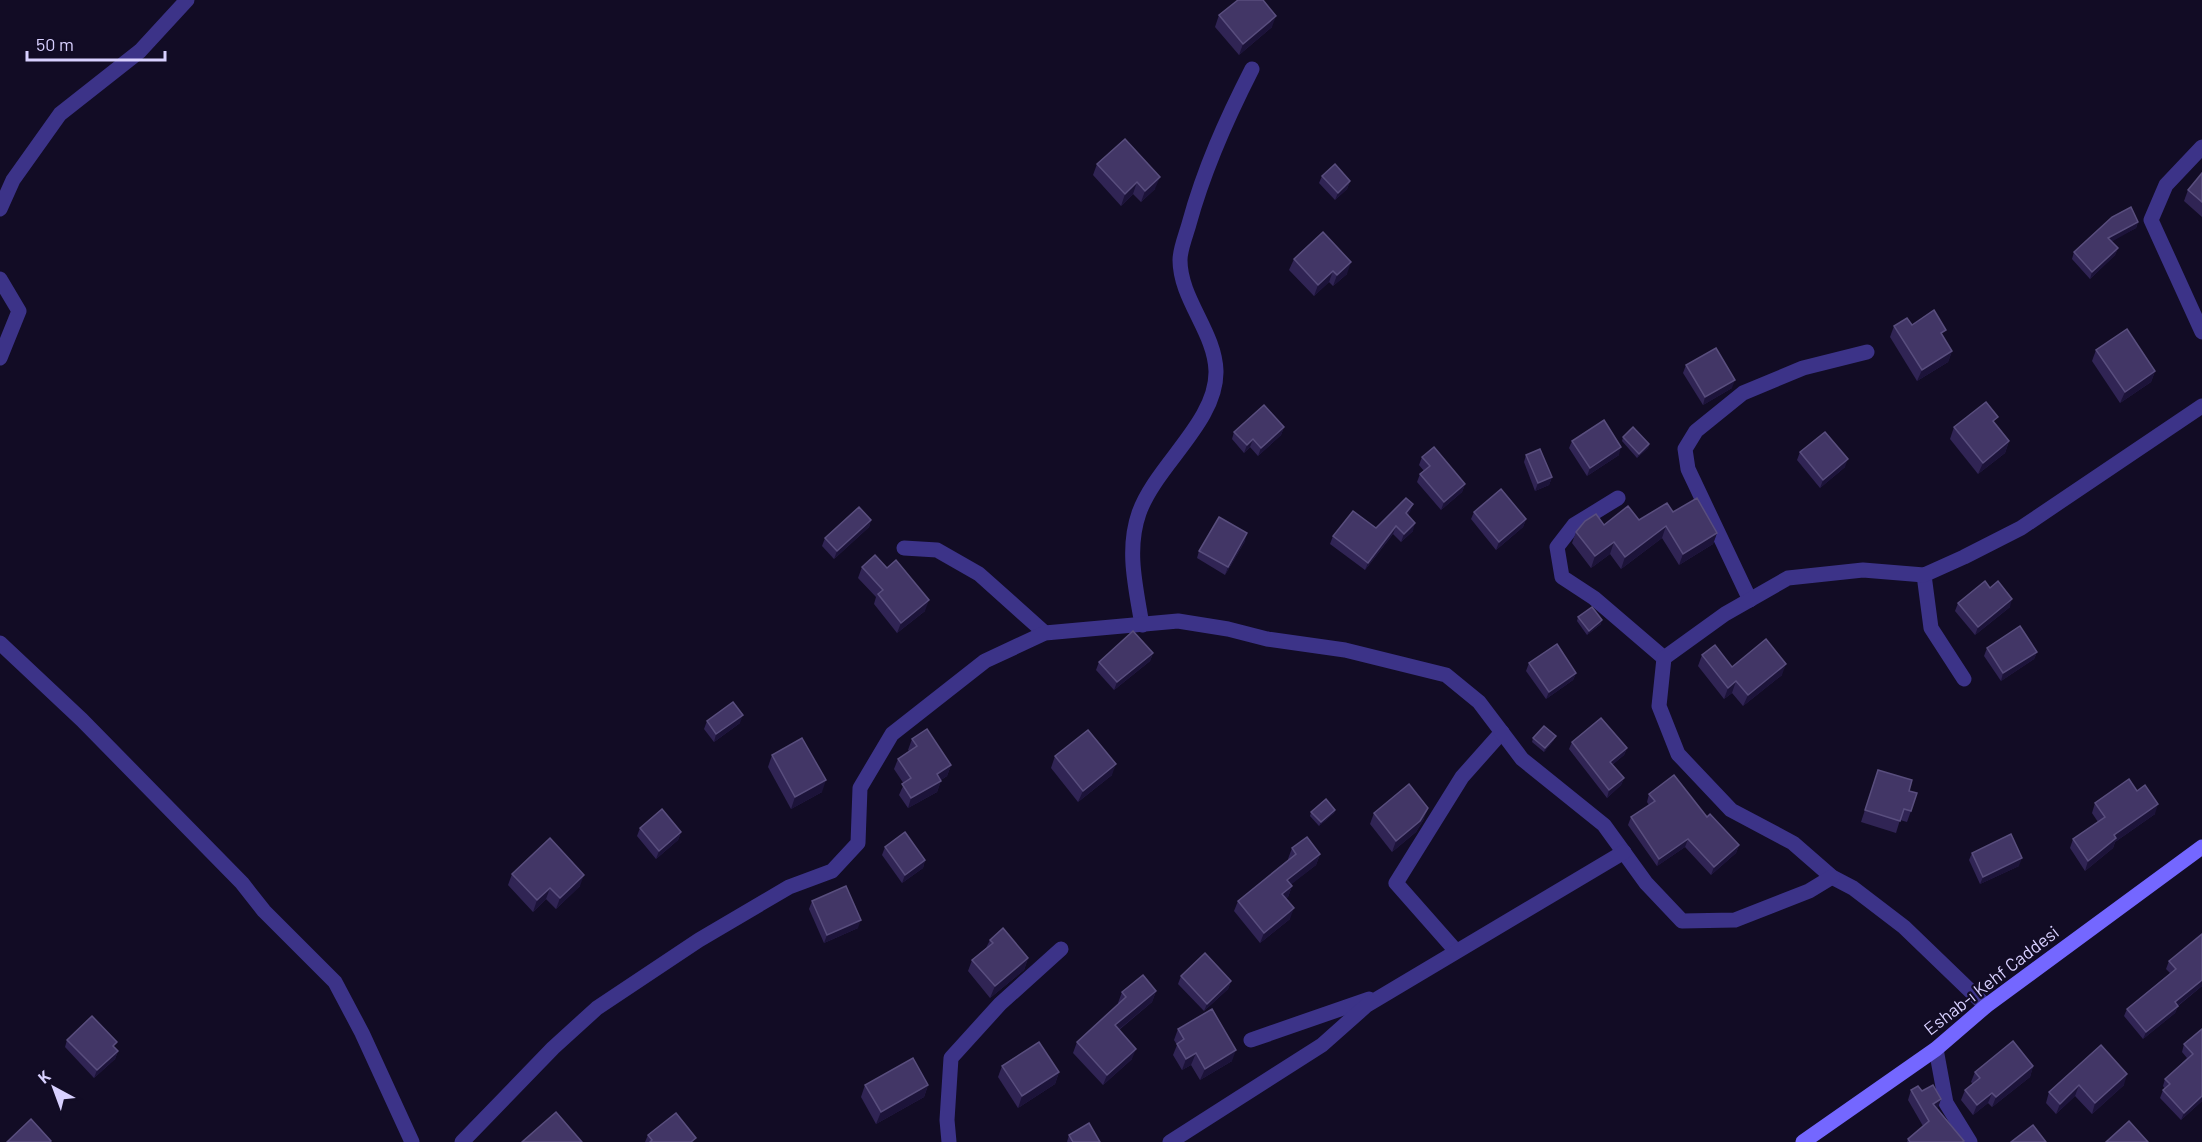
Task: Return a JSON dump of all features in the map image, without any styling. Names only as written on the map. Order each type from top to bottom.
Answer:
[{"type":"street","points":[[0,209],[13,180],[60,114],[140,51],[187,0]]},
{"type":"street","points":[[1142,625],[1131,559],[1139,512],[1174,452],[1207,412],[1216,372],[1208,339],[1188,292],[1180,260],[1202,178],[1251,69]]},
{"type":"street","points":[[2202,147],[2166,184],[2151,220],[2202,332]]},
{"type":"street","points":[[0,279],[19,312],[0,358]]},
{"type":"street","points":[[1750,600],[1688,469],[1685,449],[1696,431],[1743,393],[1803,368],[1867,352]]},
{"type":"street","points":[[1986,1006],[1904,927],[1852,888],[1832,877],[1793,843],[1731,810],[1678,754],[1659,706],[1664,658],[1725,614],[1788,578],[1863,570],[1924,575],[2021,528],[2202,406]]},
{"type":"street","points":[[1618,498],[1574,525],[1557,548],[1562,577],[1594,598],[1664,658]]},
{"type":"street","points":[[904,548],[937,550],[979,574],[1045,633]]},
{"type":"street","points":[[1924,575],[1931,628],[1964,680]]},
{"type":"street","points":[[462,1142],[553,1048],[597,1008],[729,922],[789,887],[832,871],[858,843],[860,788],[892,734],[985,661],[1045,633],[1178,621],[1267,639],[1345,650],[1446,675],[1479,702],[1522,759],[1604,825],[1646,883],[1682,921],[1735,920],[1809,891],[1832,877]]},
{"type":"street","points":[[0,643],[114,753],[335,982],[362,1033],[412,1142]]},
{"type":"street","points":[[1456,951],[1396,883],[1462,777],[1502,732]]},
{"type":"street","name":"Eshab-ı Kehf Caddesi","points":[[1803,1142],[1936,1049],[1986,1006],[2202,847]]},
{"type":"street","points":[[1170,1142],[1322,1045],[1366,1005],[1623,852]]},
{"type":"street","points":[[949,1142],[946,1120],[951,1058],[1000,1004],[1061,949]]},
{"type":"street","points":[[1251,1040],[1389,992]]},
{"type":"street","points":[[1936,1049],[1946,1103],[1970,1142]]},
{"type":"building","points":[[1238,0],[1263,0],[1276,16],[1243,44],[1219,15]]},
{"type":"building","points":[[1125,139],[1160,177],[1145,191],[1137,182],[1125,194],[1097,164]]},
{"type":"building","points":[[1335,164],[1350,181],[1338,193],[1322,176]]},
{"type":"building","points":[[2202,173],[2202,202],[2188,190]]},
{"type":"building","points":[[2131,207],[2138,222],[2108,238],[2118,248],[2092,272],[2074,252],[2112,217]]},
{"type":"building","points":[[1323,232],[1351,262],[1337,275],[1333,271],[1318,285],[1294,259]]},
{"type":"building","points":[[1934,310],[1946,330],[1941,333],[1952,351],[1922,370],[1894,326],[1907,318],[1912,325]]},
{"type":"building","points":[[2127,329],[2155,371],[2125,392],[2096,350]]},
{"type":"building","points":[[1716,348],[1735,380],[1705,397],[1686,365]]},
{"type":"building","points":[[1986,402],[1998,417],[1993,421],[2009,441],[1983,463],[1954,427]]},
{"type":"building","points":[[1264,405],[1284,427],[1261,448],[1253,439],[1247,445],[1234,432]]},
{"type":"building","points":[[1604,420],[1621,447],[1590,468],[1572,441]]},
{"type":"building","points":[[1633,427],[1649,444],[1639,454],[1623,437]]},
{"type":"building","points":[[1825,432],[1848,459],[1823,480],[1800,452]]},
{"type":"building","points":[[1434,447],[1465,484],[1444,502],[1420,474],[1430,466],[1422,457]]},
{"type":"building","points":[[1540,449],[1552,477],[1538,483],[1526,455]]},
{"type":"building","points":[[1501,489],[1526,519],[1499,542],[1474,512]]},
{"type":"building","points":[[1406,498],[1413,504],[1406,513],[1415,523],[1404,534],[1396,526],[1368,563],[1333,536],[1353,511],[1376,528]]},
{"type":"building","points":[[1697,498],[1717,533],[1683,554],[1666,526],[1625,557],[1614,542],[1595,556],[1576,532],[1585,521],[1596,514],[1604,525],[1628,506],[1639,520],[1667,503],[1673,512]]},
{"type":"building","points":[[859,507],[871,520],[837,551],[825,538]]},
{"type":"building","points":[[1219,517],[1247,533],[1228,567],[1199,551]]},
{"type":"building","points":[[875,555],[887,568],[896,560],[929,600],[901,623],[878,594],[883,590],[862,567]]},
{"type":"building","points":[[1985,581],[1990,588],[1998,581],[2012,599],[1978,627],[1958,603]]},
{"type":"building","points":[[1592,607],[1602,620],[1589,631],[1578,617]]},
{"type":"building","points":[[2020,626],[2037,652],[2003,673],[1987,648]]},
{"type":"building","points":[[1133,631],[1153,653],[1117,682],[1099,662]]},
{"type":"building","points":[[1766,639],[1786,664],[1748,695],[1736,681],[1728,688],[1702,655],[1715,645],[1732,667]]},
{"type":"building","points":[[1557,644],[1576,673],[1549,692],[1529,663]]},
{"type":"building","points":[[733,702],[743,715],[716,734],[707,721]]},
{"type":"building","points":[[1601,718],[1627,748],[1610,762],[1624,778],[1609,790],[1572,742]]},
{"type":"building","points":[[1544,726],[1556,736],[1545,748],[1533,738]]},
{"type":"building","points":[[927,729],[951,765],[937,774],[941,781],[911,798],[902,784],[911,778],[898,759],[917,746],[912,739]]},
{"type":"building","points":[[1088,730],[1116,764],[1083,791],[1055,756]]},
{"type":"building","points":[[802,738],[826,780],[795,797],[772,755]]},
{"type":"building","points":[[1878,770],[1912,780],[1909,791],[1917,793],[1911,811],[1904,809],[1900,821],[1865,810]]},
{"type":"building","points":[[1674,775],[1707,817],[1710,814],[1739,845],[1714,867],[1688,839],[1659,859],[1631,817],[1655,801],[1649,794]]},
{"type":"building","points":[[2129,779],[2137,791],[2145,785],[2158,804],[2114,835],[2116,838],[2088,861],[2073,839],[2105,817],[2095,803]]},
{"type":"building","points":[[1409,784],[1428,808],[1420,821],[1396,841],[1374,813]]},
{"type":"building","points":[[1326,799],[1335,810],[1321,822],[1311,812]]},
{"type":"building","points":[[662,809],[681,832],[659,851],[640,828]]},
{"type":"building","points":[[905,832],[925,860],[905,875],[885,847]]},
{"type":"building","points":[[2011,834],[2022,858],[1983,877],[1972,853]]},
{"type":"building","points":[[1307,837],[1320,854],[1287,880],[1292,886],[1282,894],[1294,908],[1264,933],[1238,901],[1296,854],[1292,848]]},
{"type":"building","points":[[550,838],[584,875],[560,898],[550,888],[537,900],[512,874]]},
{"type":"building","points":[[846,886],[861,920],[827,935],[812,901]]},
{"type":"building","points":[[1003,928],[1028,958],[995,986],[972,960],[993,943],[990,940]]},
{"type":"building","points":[[2202,934],[2202,980],[2175,1002],[2178,1006],[2146,1032],[2127,1009],[2176,969],[2169,961]]},
{"type":"building","points":[[1205,953],[1231,981],[1207,1004],[1181,976]]},
{"type":"building","points":[[1143,975],[1156,991],[1115,1025],[1136,1049],[1107,1075],[1077,1042],[1126,997],[1122,992]]},
{"type":"building","points":[[1212,1009],[1236,1050],[1205,1069],[1196,1053],[1186,1059],[1177,1044],[1184,1039],[1178,1029]]},
{"type":"building","points":[[92,1016],[117,1042],[113,1046],[118,1051],[97,1070],[67,1040]]},
{"type":"building","points":[[2202,1029],[2202,1096],[2184,1113],[2163,1090],[2170,1084],[2165,1079],[2193,1054],[2184,1044]]},
{"type":"building","points":[[2013,1041],[2033,1066],[1996,1097],[1992,1093],[1977,1105],[1965,1090],[1980,1078],[1975,1072]]},
{"type":"building","points":[[1039,1042],[1059,1072],[1022,1096],[1002,1066]]},
{"type":"building","points":[[2101,1045],[2127,1074],[2095,1103],[2079,1085],[2060,1104],[2049,1092]]},
{"type":"building","points":[[913,1058],[928,1085],[881,1112],[865,1085]]},
{"type":"building","points":[[1933,1085],[1941,1099],[1933,1104],[1964,1141],[1910,1142],[1908,1139],[1929,1121],[1911,1090],[1918,1086],[1922,1091]]},
{"type":"building","points":[[556,1112],[582,1142],[522,1142]]},
{"type":"building","points":[[676,1113],[696,1138],[691,1142],[650,1142],[652,1140],[648,1135]]},
{"type":"building","points":[[31,1119],[50,1142],[7,1142]]},
{"type":"building","points":[[2129,1121],[2148,1142],[2106,1142]]},
{"type":"building","points":[[1089,1123],[1100,1142],[1073,1142],[1069,1135]]},
{"type":"building","points":[[2033,1125],[2046,1142],[2011,1142]]}]
